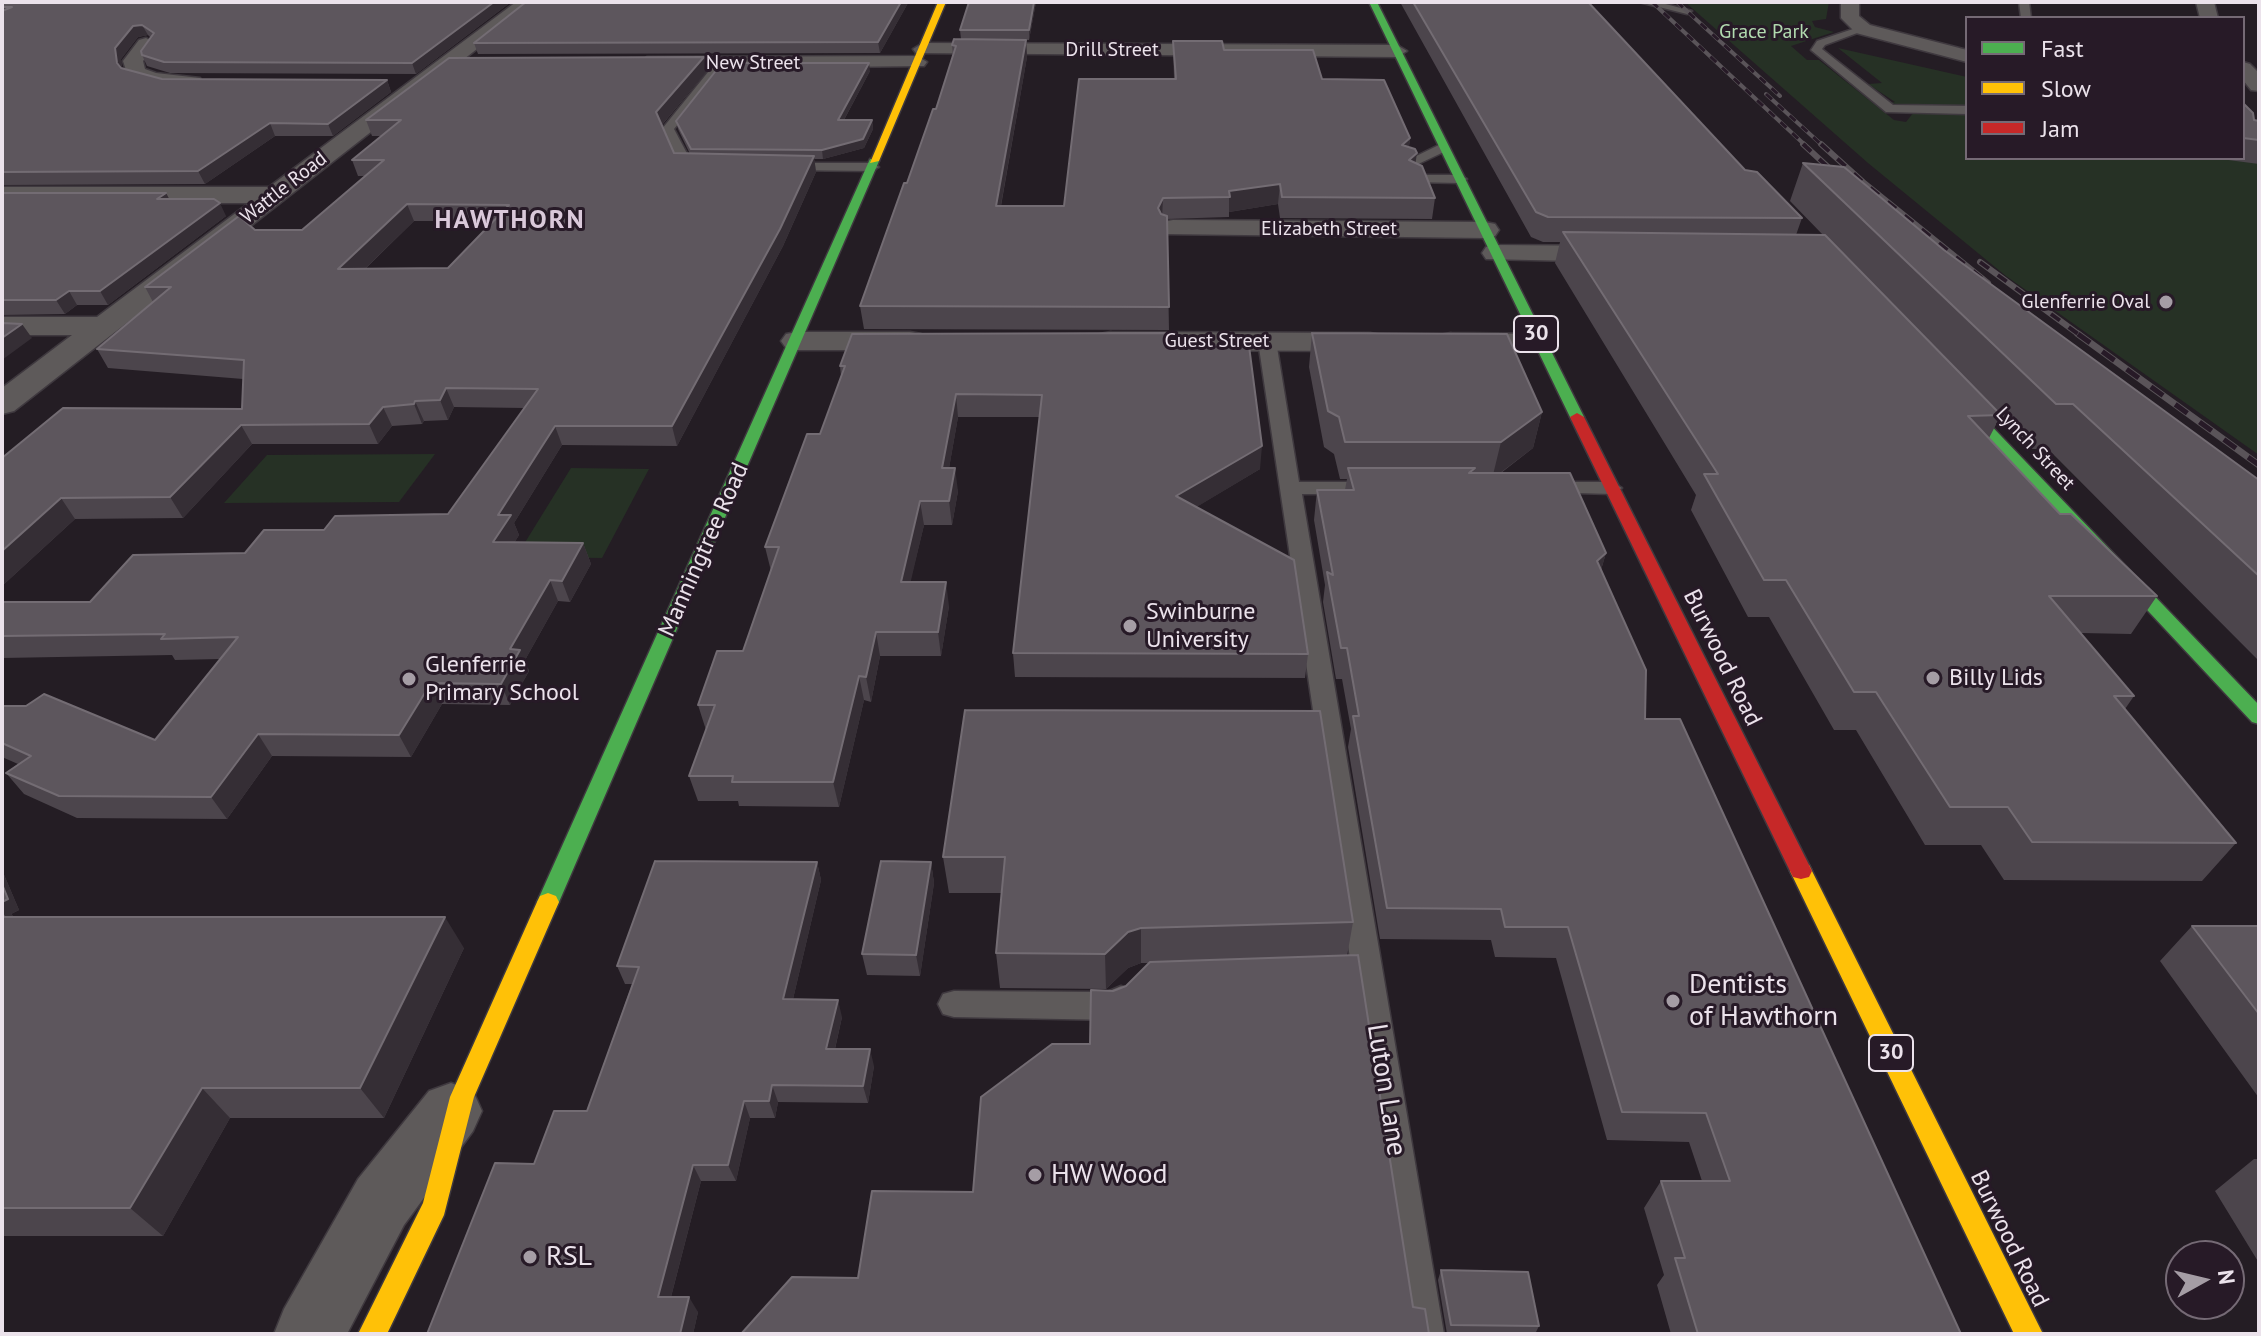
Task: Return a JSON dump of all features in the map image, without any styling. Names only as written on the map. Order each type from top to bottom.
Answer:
[{"type":"street","name":"Wattle Road","points":[[2,404],[275,195],[406,83],[445,63],[528,2]]},
{"type":"street","name":"Manningtree Road","points":[[372,1334],[435,1206],[462,1097],[797,341],[942,2]]},
{"type":"street","name":"Burwood Road","points":[[1373,2],[2029,1334]]},
{"type":"street","points":[[1850,2],[1850,18],[1863,29],[1965,55]]},
{"type":"street","points":[[146,44],[133,61],[135,72],[168,82],[209,83]]},
{"type":"street","name":"Drill Street","points":[[920,56],[1397,51]]},
{"type":"street","name":"New Street","points":[[629,63],[920,56]]},
{"type":"street","points":[[445,63],[475,63]]},
{"type":"street","points":[[2245,74],[2254,101]]},
{"type":"street","points":[[2,195],[275,195]]},
{"type":"street","name":"Elizabeth Street","points":[[1174,257],[1173,220],[1639,254]]},
{"type":"street","points":[[2,326],[104,326]]},
{"type":"street","points":[[797,341],[947,341]]},
{"type":"street","name":"Guest Street","points":[[1075,341],[1392,342]]},
{"type":"street","points":[[1424,342],[1540,343]]},
{"type":"street","name":"Lynch Street","points":[[1941,382],[2259,717]]},
{"type":"street","name":"Manningtree Road","points":[[309,1334],[381,1202],[462,1097]]},
{"type":"lane","points":[[1644,2],[1687,11]]},
{"type":"lane","points":[[1863,29],[1821,43],[1816,50],[1890,109],[1965,110]]},
{"type":"lane","points":[[718,166],[686,165],[668,129],[721,63]]},
{"type":"lane","points":[[1409,163],[1443,147]]},
{"type":"lane","points":[[765,166],[872,167]]},
{"type":"lane","points":[[1416,179],[1460,179]]},
{"type":"lane","name":"Luton Lane","points":[[1267,341],[1347,847],[1352,973],[1425,1334]]},
{"type":"lane","points":[[1290,488],[1397,488]]},
{"type":"lane","points":[[1520,488],[1612,488]]},
{"type":"lane","points":[[954,1004],[1114,1006],[1141,979]]},
{"type":"green space","name":"Grace Park","points":[[1685,2],[1829,2],[1826,19],[1812,21],[1815,27],[1834,32],[1791,46],[1807,60],[1819,60],[1894,120],[1906,122],[1917,108],[1890,103],[1895,102],[1868,84],[1882,83],[1838,48],[1965,77],[1965,160],[2245,160],[2259,133],[2259,455],[2006,276],[1868,163]]},
{"type":"green space","points":[[435,454],[399,502],[224,503],[267,455]]},
{"type":"green space","points":[[571,468],[649,469],[602,558],[516,557]]},
{"type":"building","points":[[2,2],[494,2],[412,63],[164,62],[142,55],[141,51],[154,33],[142,25],[133,26],[115,48],[117,63],[121,68],[162,79],[387,80],[328,124],[270,123],[198,171],[2,172],[2,11],[12,7],[2,7]]},
{"type":"building","points":[[526,2],[901,2],[878,42],[474,43]]},
{"type":"building","points":[[969,2],[1034,2],[1029,30],[960,30]]},
{"type":"building","points":[[1413,2],[1588,2],[1745,170],[1757,172],[1802,218],[1548,217],[1536,212]]},
{"type":"building","points":[[954,39],[1026,40],[996,206],[1064,206],[1079,79],[1176,79],[1173,41],[1222,41],[1224,50],[1313,50],[1322,79],[1384,80],[1410,138],[1402,145],[1415,149],[1417,153],[1409,160],[1422,166],[1435,198],[1282,197],[1280,184],[1229,191],[1230,197],[1163,198],[1158,208],[1161,214],[1167,216],[1169,307],[860,306],[904,183],[907,183],[933,109],[936,109],[956,46],[952,45]]},
{"type":"building","points":[[704,57],[656,112],[674,153],[814,156],[780,229],[672,426],[555,426],[498,515],[511,515],[493,542],[583,543],[562,581],[550,580],[510,649],[520,650],[501,684],[431,683],[399,735],[258,734],[211,797],[59,796],[6,773],[31,756],[2,743],[2,706],[26,706],[44,694],[155,740],[238,637],[161,639],[165,634],[2,636],[2,602],[90,602],[133,555],[245,553],[264,530],[324,530],[335,516],[448,514],[538,389],[446,388],[440,400],[383,407],[369,424],[241,425],[170,497],[61,498],[2,551],[2,458],[63,408],[242,409],[244,360],[97,349],[171,287],[145,287],[239,216],[255,230],[302,230],[384,160],[352,160],[401,120],[366,120],[449,58]],"holes":[[[407,204],[509,205],[448,268],[338,269]]]},
{"type":"building","points":[[722,63],[869,63],[838,120],[872,120],[863,139],[822,150],[691,149],[676,121]]},
{"type":"building","points":[[2245,105],[2253,113],[2254,120],[2259,121],[2259,140],[2245,138]]},
{"type":"building","points":[[1803,163],[1844,167],[1944,250],[2259,480],[2259,576],[2073,404],[2056,404]]},
{"type":"building","points":[[2,193],[166,193],[157,199],[214,199],[220,203],[100,291],[69,291],[56,300],[2,300]]},
{"type":"building","points":[[1563,232],[1825,235],[2001,415],[1968,416],[2060,514],[2071,514],[2157,596],[2049,596],[2134,696],[2114,696],[2236,843],[2032,842],[2008,807],[1950,807],[1876,692],[1854,692],[1786,580],[1764,580],[1704,474],[1718,474]]},
{"type":"building","points":[[2,323],[22,324],[2,338]]},
{"type":"building","points":[[1170,333],[1170,346],[1249,346],[1262,446],[1176,496],[1294,560],[1308,654],[1013,653],[1042,395],[956,394],[942,468],[955,468],[949,501],[920,501],[901,582],[946,582],[938,632],[876,632],[866,677],[859,676],[833,782],[732,782],[733,776],[689,776],[715,705],[698,705],[717,651],[743,651],[779,547],[765,547],[807,434],[820,434],[845,366],[840,366],[852,334]]},
{"type":"building","points":[[1312,333],[1507,334],[1542,412],[1501,442],[1345,442],[1339,417],[1328,411]]},
{"type":"building","points":[[1348,468],[1475,468],[1469,473],[1570,473],[1606,553],[1597,561],[1646,670],[1645,719],[1680,719],[1961,1334],[1698,1334],[1675,1258],[1685,1258],[1661,1181],[1730,1181],[1706,1113],[1622,1112],[1568,927],[1505,927],[1501,909],[1387,908],[1353,716],[1359,716],[1347,648],[1341,648],[1327,572],[1333,575],[1317,490],[1354,490]]},
{"type":"building","points":[[965,710],[1320,711],[1353,922],[1141,928],[1128,932],[1105,954],[996,953],[1005,857],[943,857]]},
{"type":"building","points":[[655,861],[817,862],[783,999],[838,1000],[826,1049],[870,1049],[863,1086],[772,1085],[769,1101],[744,1101],[728,1165],[693,1165],[658,1297],[689,1297],[680,1334],[427,1334],[495,1163],[534,1164],[554,1111],[587,1111],[639,967],[617,966]]},
{"type":"building","points":[[881,861],[931,862],[916,955],[862,954]]},
{"type":"building","points":[[2,884],[8,899],[2,902]]},
{"type":"building","points":[[2,912],[4,917],[445,917],[360,1088],[202,1088],[130,1208],[2,1208]]},
{"type":"building","points":[[2192,926],[2259,926],[2259,1014]]},
{"type":"building","points":[[1358,955],[1413,1307],[1425,1309],[1429,1334],[741,1334],[792,1277],[858,1278],[872,1191],[973,1192],[981,1097],[1052,1044],[1090,1044],[1091,990],[1113,991],[1126,986],[1150,962]]},
{"type":"building","points":[[1441,1270],[1528,1272],[1539,1326],[1451,1325]]},
{"type":"railway","points":[[1652,2],[1806,146]]},
{"type":"railway","points":[[1677,2],[1780,96]]},
{"type":"railway","points":[[1766,94],[1823,146]]},
{"type":"railway","points":[[1803,144],[1841,179]]},
{"type":"railway","points":[[1821,144],[1988,283]]},
{"type":"railway","points":[[1980,262],[2081,336]]},
{"type":"railway","points":[[2078,334],[2259,465]]},
{"type":"traffic: fast","points":[[1373,2],[1577,417]]},
{"type":"traffic: fast","points":[[548,902],[874,161]]},
{"type":"traffic: fast","points":[[1950,391],[2259,717]]},
{"type":"traffic: slow","points":[[874,161],[942,2]]},
{"type":"traffic: slow","points":[[1801,871],[2029,1334]]},
{"type":"traffic: slow","points":[[372,1334],[435,1206],[462,1097],[548,902]]},
{"type":"traffic: jam","points":[[1577,417],[1801,871]]},
{"type":"place","name":"Glenferrie Oval","points":[[2166,302]]},
{"type":"place","name":"Swinburne University","points":[[1130,626]]},
{"type":"place","name":"Billy Lids","points":[[1933,678]]},
{"type":"place","name":"Glenferrie Primary School","points":[[409,679]]},
{"type":"place","name":"Dentists of Hawthorn","points":[[1673,1001]]},
{"type":"place","name":"HW Wood","points":[[1035,1175]]},
{"type":"place","name":"RSL","points":[[530,1257]]},
{"type":"district","name":"HAWTHORN","points":[[510,221]]}]
